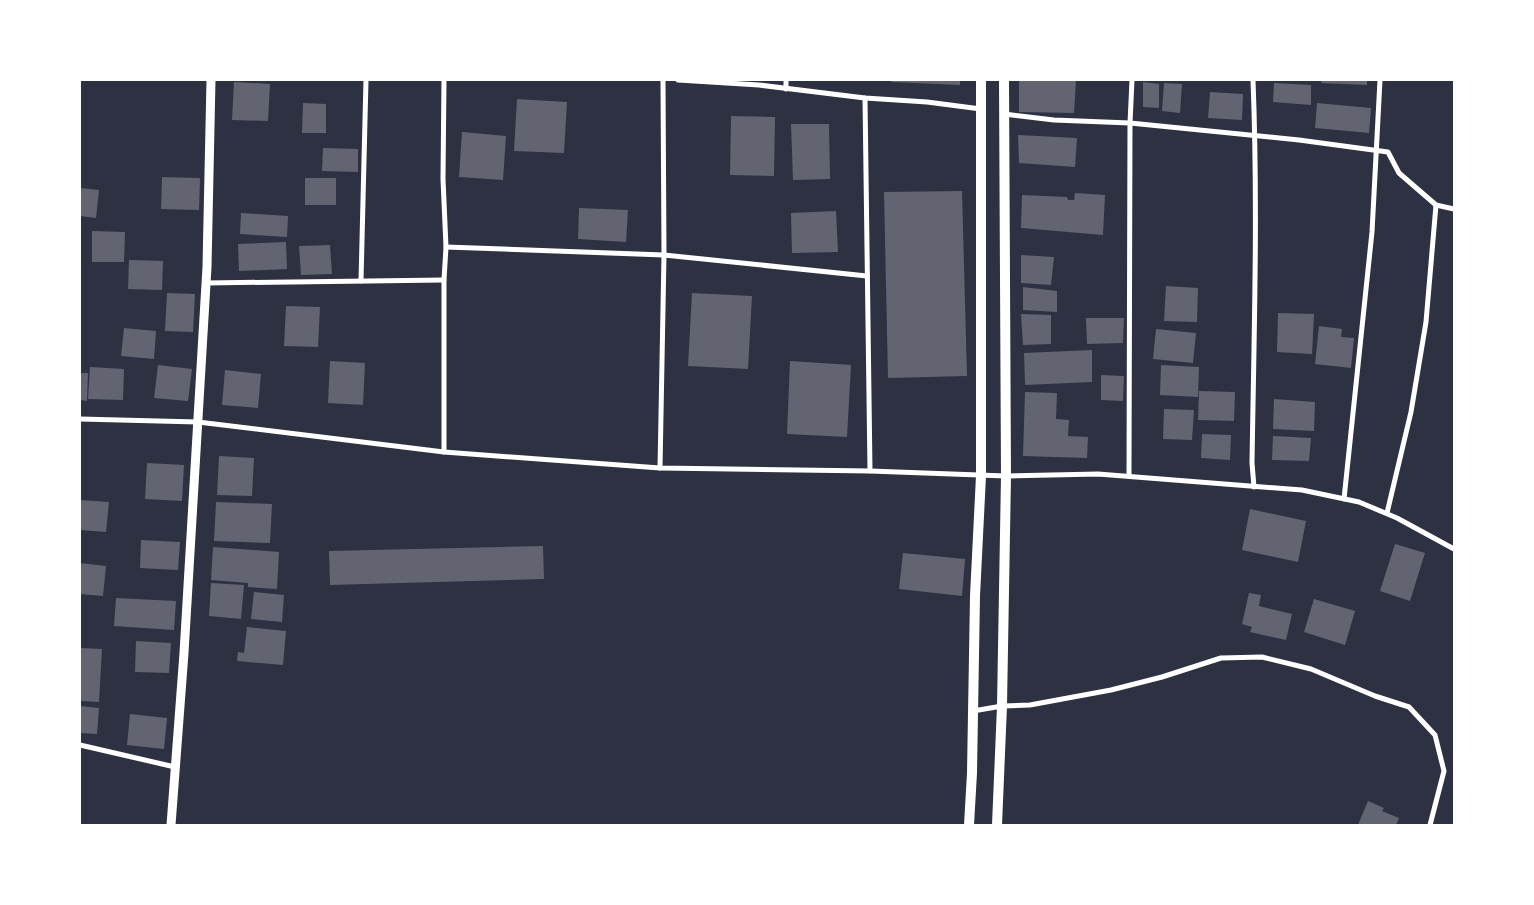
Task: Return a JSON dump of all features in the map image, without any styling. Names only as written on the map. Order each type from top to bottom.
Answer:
[{"type":"main road","points":[[969,825],[975,596],[981,476],[981,80]]},
{"type":"main road","points":[[997,825],[1002,706],[1006,476],[1004,80]]},
{"type":"street","points":[[171,825],[206,283],[211,80]]},
{"type":"street","points":[[361,281],[366,80]]},
{"type":"street","points":[[444,80],[443,179],[446,247],[444,280],[444,452]]},
{"type":"street","points":[[660,468],[664,255],[663,80]]},
{"type":"street","points":[[678,80],[759,85],[865,98],[927,102],[982,109]]},
{"type":"street","points":[[786,80],[786,89]]},
{"type":"street","points":[[1129,476],[1130,123],[1132,80]]},
{"type":"street","points":[[1253,80],[1255,136],[1255,317],[1252,463],[1254,486]]},
{"type":"street","points":[[1344,499],[1372,232],[1380,80]]},
{"type":"street","points":[[865,98],[870,471]]},
{"type":"street","points":[[1004,114],[1054,120],[1130,123],[1299,140],[1388,152],[1399,173],[1436,205],[1454,209]]},
{"type":"street","points":[[1387,514],[1411,412],[1426,322],[1436,205]]},
{"type":"street","points":[[446,247],[664,255],[867,276]]},
{"type":"street","points":[[206,283],[444,280]]},
{"type":"street","points":[[80,419],[198,422],[444,452],[660,468],[870,471],[981,476],[1098,474],[1302,490],[1359,502],[1387,514],[1454,549]]},
{"type":"street","points":[[973,711],[1002,706],[1030,705],[1111,690],[1162,677],[1220,658],[1262,657],[1311,669],[1375,696],[1409,707],[1435,735],[1444,771],[1430,825]]},
{"type":"street","points":[[80,745],[175,767]]},
{"type":"building","points":[[892,80],[960,80],[960,85],[891,82]]},
{"type":"building","points":[[1019,80],[1076,80],[1074,113],[1019,112]]},
{"type":"building","points":[[1322,80],[1367,80],[1367,85],[1321,83]]},
{"type":"building","points":[[234,82],[270,84],[268,121],[232,120]]},
{"type":"building","points":[[1143,82],[1159,84],[1159,108],[1143,107]]},
{"type":"building","points":[[1164,83],[1182,84],[1180,113],[1162,111]]},
{"type":"building","points":[[1274,83],[1311,85],[1311,105],[1273,102]]},
{"type":"building","points":[[1210,92],[1243,94],[1242,120],[1208,118]]},
{"type":"building","points":[[517,99],[567,102],[564,153],[514,151]]},
{"type":"building","points":[[303,103],[326,104],[326,133],[302,133]]},
{"type":"building","points":[[1317,103],[1371,108],[1369,133],[1315,128]]},
{"type":"building","points":[[731,116],[775,117],[774,176],[730,175]]},
{"type":"building","points":[[791,124],[829,124],[830,179],[793,180]]},
{"type":"building","points":[[462,132],[506,136],[503,180],[459,177]]},
{"type":"building","points":[[1018,135],[1077,138],[1075,167],[1019,163]]},
{"type":"building","points":[[323,148],[358,149],[358,172],[322,171]]},
{"type":"building","points":[[162,177],[200,178],[199,210],[161,209]]},
{"type":"building","points":[[305,178],[336,178],[336,205],[305,205]]},
{"type":"building","points":[[80,188],[99,190],[96,218],[80,216]]},
{"type":"building","points":[[962,191],[967,376],[888,378],[884,192]]},
{"type":"building","points":[[1075,193],[1105,195],[1103,235],[1021,228],[1022,195],[1067,197],[1068,200],[1074,200]]},
{"type":"building","points":[[579,208],[628,210],[626,242],[578,239]]},
{"type":"building","points":[[836,211],[838,252],[792,253],[791,213]]},
{"type":"building","points":[[241,213],[288,216],[287,237],[240,234]]},
{"type":"building","points":[[92,231],[125,232],[124,262],[92,262]]},
{"type":"building","points":[[286,242],[287,269],[239,271],[238,244]]},
{"type":"building","points":[[330,245],[332,274],[301,275],[299,246]]},
{"type":"building","points":[[1021,255],[1054,257],[1051,285],[1021,283]]},
{"type":"building","points":[[129,260],[163,261],[162,290],[128,289]]},
{"type":"building","points":[[1166,286],[1198,288],[1197,322],[1164,321]]},
{"type":"building","points":[[1023,287],[1057,291],[1057,312],[1023,310]]},
{"type":"building","points":[[167,293],[195,294],[193,332],[165,331]]},
{"type":"building","points":[[692,293],[752,296],[748,369],[688,366]]},
{"type":"building","points":[[286,306],[320,307],[318,347],[284,346]]},
{"type":"building","points":[[1278,313],[1314,314],[1312,354],[1277,352]]},
{"type":"building","points":[[1021,314],[1051,315],[1051,344],[1023,345]]},
{"type":"building","points":[[1086,318],[1124,318],[1123,343],[1087,344]]},
{"type":"building","points":[[1319,326],[1342,329],[1341,337],[1354,338],[1351,368],[1315,364]]},
{"type":"building","points":[[124,328],[156,331],[154,359],[121,356]]},
{"type":"building","points":[[1156,329],[1196,333],[1193,363],[1153,359]]},
{"type":"building","points":[[1092,350],[1092,382],[1025,385],[1024,353]]},
{"type":"building","points":[[330,361],[365,363],[363,405],[328,403]]},
{"type":"building","points":[[790,361],[851,365],[847,437],[787,434]]},
{"type":"building","points":[[158,365],[192,369],[188,401],[154,398]]},
{"type":"building","points":[[1161,365],[1199,367],[1198,397],[1160,395]]},
{"type":"building","points":[[90,367],[124,369],[123,400],[88,399]]},
{"type":"building","points":[[225,370],[261,374],[258,408],[222,405]]},
{"type":"building","points":[[80,373],[88,373],[87,401],[80,400]]},
{"type":"building","points":[[1101,375],[1124,376],[1123,401],[1101,400]]},
{"type":"building","points":[[1199,391],[1235,392],[1234,421],[1198,420]]},
{"type":"building","points":[[1025,392],[1057,393],[1056,419],[1069,420],[1068,436],[1088,437],[1087,458],[1023,456]]},
{"type":"building","points":[[1274,399],[1315,402],[1314,431],[1273,429]]},
{"type":"building","points":[[1164,409],[1194,410],[1192,440],[1163,439]]},
{"type":"building","points":[[1202,434],[1231,435],[1230,460],[1201,458]]},
{"type":"building","points":[[1273,436],[1311,438],[1309,461],[1272,460]]},
{"type":"building","points":[[219,456],[254,458],[252,496],[217,495]]},
{"type":"building","points":[[147,463],[184,465],[182,501],[145,499]]},
{"type":"building","points":[[80,500],[109,502],[106,532],[80,530]]},
{"type":"building","points":[[216,502],[272,504],[270,543],[214,541]]},
{"type":"building","points":[[1250,509],[1306,521],[1298,562],[1242,550]]},
{"type":"building","points":[[141,540],[180,542],[178,570],[140,568]]},
{"type":"building","points":[[1395,544],[1425,553],[1410,601],[1380,591]]},
{"type":"building","points":[[543,546],[544,579],[330,585],[329,551]]},
{"type":"building","points":[[213,547],[279,552],[277,589],[248,587],[248,583],[211,580]]},
{"type":"building","points":[[903,553],[965,559],[962,596],[899,589]]},
{"type":"building","points":[[80,563],[106,566],[103,596],[80,594]]},
{"type":"building","points":[[211,583],[244,585],[241,619],[209,616]]},
{"type":"building","points":[[254,592],[284,595],[282,622],[251,619]]},
{"type":"building","points":[[1249,593],[1261,595],[1259,606],[1292,614],[1286,640],[1250,632],[1252,627],[1242,624]]},
{"type":"building","points":[[116,598],[176,601],[174,630],[114,626]]},
{"type":"building","points":[[1314,599],[1355,611],[1345,645],[1304,632]]},
{"type":"building","points":[[247,627],[286,631],[283,665],[237,661],[238,652],[244,653]]},
{"type":"building","points":[[136,641],[171,643],[169,673],[135,672]]},
{"type":"building","points":[[80,648],[102,649],[99,702],[80,701]]},
{"type":"building","points":[[80,706],[99,708],[97,734],[80,733]]},
{"type":"building","points":[[130,714],[167,718],[164,749],[127,745]]},
{"type":"building","points":[[1368,801],[1384,808],[1382,811],[1399,818],[1396,825],[1358,825]]}]
